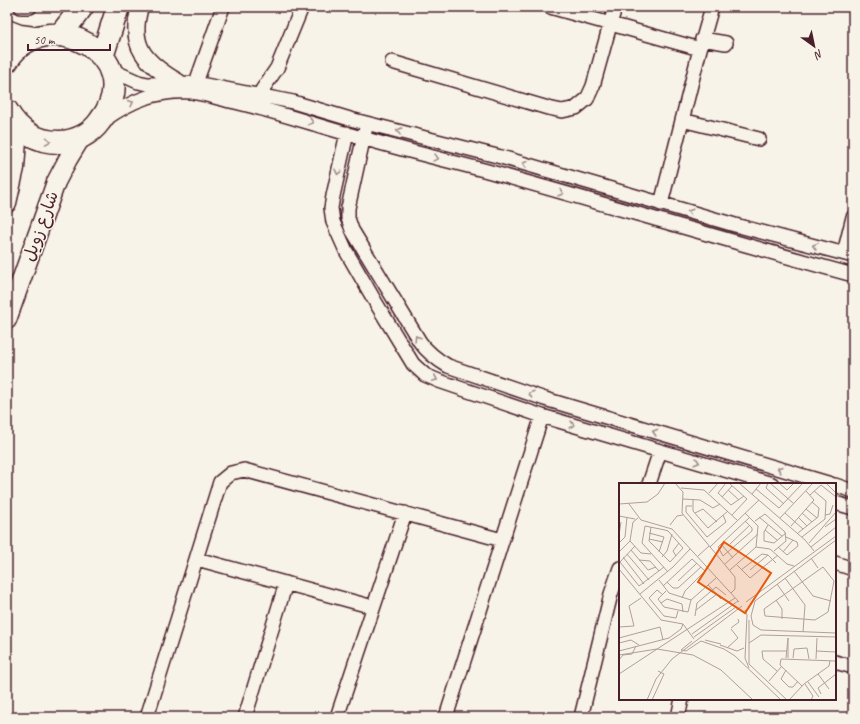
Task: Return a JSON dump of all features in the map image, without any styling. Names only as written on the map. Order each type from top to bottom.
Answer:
[{"type":"highway","points":[[64,30],[82,7]]},
{"type":"highway","points":[[106,60],[118,7]]},
{"type":"highway","points":[[7,61],[24,41],[35,35],[54,30],[64,30],[76,33],[96,45],[106,60],[113,86],[112,96],[104,116],[90,130],[63,142],[43,140],[25,132],[11,117]]},
{"type":"main road","points":[[7,203],[15,168],[11,117]]},
{"type":"main road","name":"شارع زويل","points":[[7,320],[56,182],[68,159],[90,130]]},
{"type":"street","points":[[20,7],[30,7]]},
{"type":"street","points":[[140,7],[136,30],[136,38],[139,48],[157,69],[178,82],[194,88],[257,101],[293,102],[367,123],[501,157],[735,225],[848,255],[853,217]]},
{"type":"street","points":[[194,88],[223,7]]},
{"type":"street","points":[[257,101],[277,68],[302,7]]},
{"type":"street","points":[[550,7],[610,24],[701,44],[726,44]]},
{"type":"street","points":[[392,62],[548,108],[562,111],[569,110],[576,108],[587,99],[593,86],[615,7]]},
{"type":"street","points":[[661,204],[701,44],[712,7]]},
{"type":"street","points":[[7,28],[20,33],[35,35]]},
{"type":"street","points":[[106,60],[118,73],[138,82],[148,84],[178,82]]},
{"type":"street","points":[[90,130],[130,103],[146,97],[194,88]]},
{"type":"street","points":[[257,101],[289,116],[363,139],[490,172],[730,242],[853,275]]},
{"type":"street","points":[[289,116],[293,102]]},
{"type":"street","points":[[682,120],[759,139]]},
{"type":"street","points":[[367,123],[350,196],[348,218],[359,244],[390,294],[427,352],[437,360],[448,366],[545,399],[827,483]]},
{"type":"street","points":[[347,133],[331,208],[333,222],[346,252],[376,303],[413,364],[425,374],[439,381],[542,416],[769,483]]},
{"type":"street","points":[[730,242],[735,225]]},
{"type":"street","points":[[376,303],[390,294]]},
{"type":"street","points":[[446,717],[542,416]]},
{"type":"street","points":[[649,483],[660,451]]},
{"type":"street","points":[[147,717],[220,482],[231,473],[244,470],[502,540]]},
{"type":"street","points":[[836,485],[853,491]]},
{"type":"street","points":[[836,502],[853,508]]},
{"type":"street","points":[[337,717],[405,513]]},
{"type":"street","points":[[197,559],[373,608]]},
{"type":"street","points":[[836,563],[853,569]]},
{"type":"street","points":[[581,717],[616,595],[619,575]]},
{"type":"street","points":[[245,717],[286,583]]},
{"type":"street","points":[[836,662],[853,668]]},
{"type":"street","points":[[678,717],[682,700]]}]
